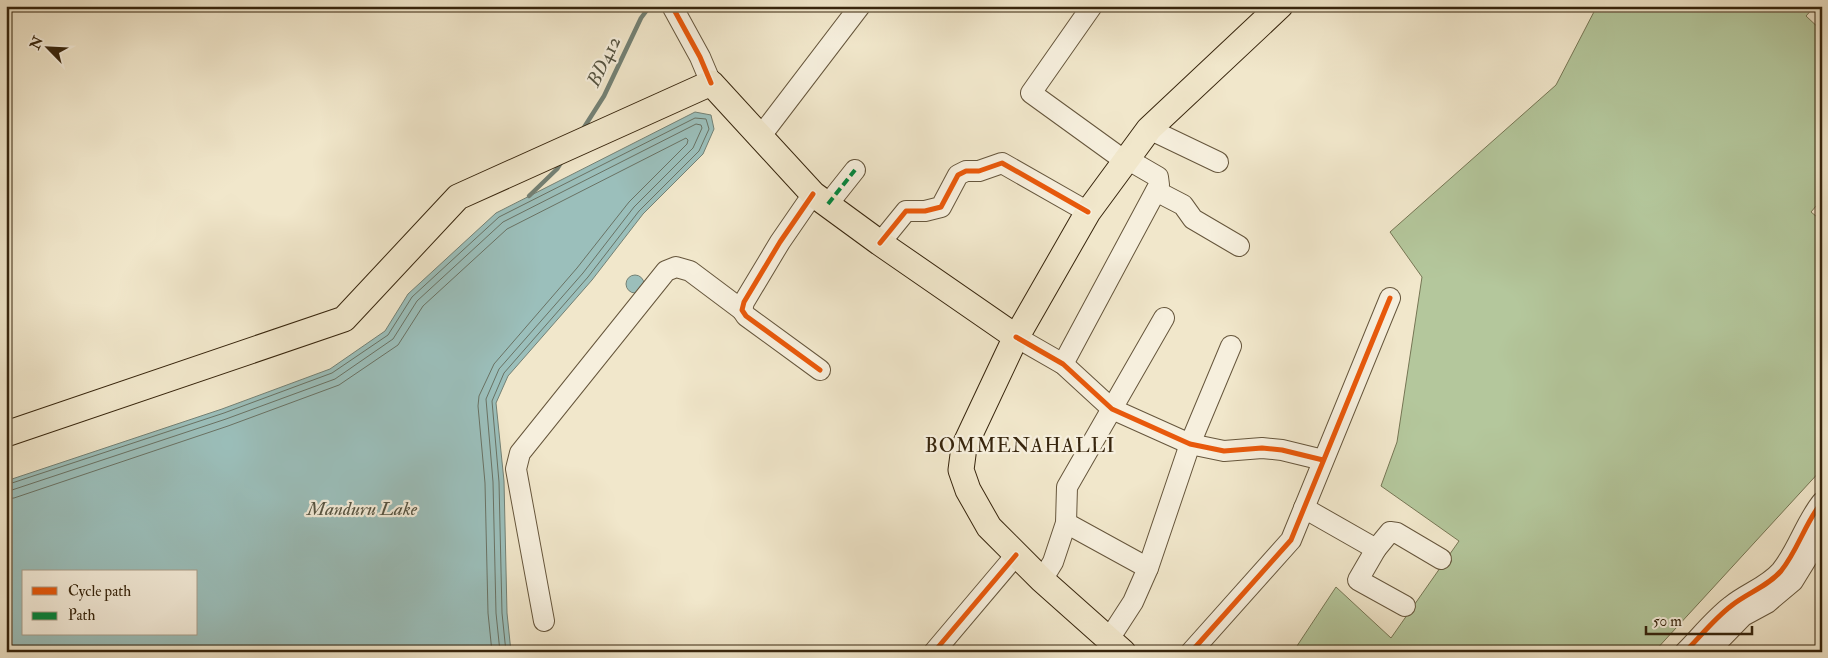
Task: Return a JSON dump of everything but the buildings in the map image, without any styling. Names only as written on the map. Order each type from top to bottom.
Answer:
[{"type":"main road","points":[[1119,649],[1042,580],[989,527],[968,490],[961,470],[964,447],[1016,337],[1088,212],[1149,129],[1280,6]]},
{"type":"main road","points":[[6,434],[344,319],[458,197],[711,83],[760,137],[821,199],[883,240],[1016,337]]},
{"type":"street","points":[[672,6],[700,57],[711,83]]},
{"type":"street","points":[[760,137],[860,6]]},
{"type":"street","points":[[1063,364],[1159,185],[1158,177],[1126,160],[1030,93],[1092,6]]},
{"type":"street","points":[[1149,129],[1218,162]]},
{"type":"street","points":[[883,240],[906,211],[935,210],[941,207],[958,175],[966,171],[979,171],[1002,163],[1088,212]]},
{"type":"street","points":[[742,310],[744,302],[780,242],[821,199],[855,170]]},
{"type":"street","points":[[1156,190],[1183,205],[1193,219],[1239,246]]},
{"type":"street","points":[[544,622],[516,468],[520,453],[666,271],[676,267],[690,271],[742,310],[746,316],[820,370]]},
{"type":"street","points":[[1191,652],[1291,540],[1390,298]]},
{"type":"street","points":[[1042,580],[1053,562],[1066,523],[1068,487],[1164,318]]},
{"type":"street","points":[[1016,337],[1063,364],[1112,409],[1190,444],[1224,451],[1262,448],[1282,450],[1323,460]]},
{"type":"street","points":[[1119,649],[1133,602],[1148,568],[1190,444],[1231,346]]},
{"type":"street","points":[[1685,652],[1737,611],[1780,571],[1798,544],[1814,511],[1822,502]]},
{"type":"street","points":[[1304,508],[1376,549]]},
{"type":"street","points":[[1066,523],[1148,568]]},
{"type":"street","points":[[1708,652],[1737,611],[1767,602],[1793,581],[1822,530]]},
{"type":"street","points":[[1405,606],[1358,580],[1376,549],[1390,532],[1397,533],[1441,559]]},
{"type":"street","points":[[934,652],[1016,555]]},
{"type":"green space","points":[[1597,6],[1815,6],[1806,16],[1822,31],[1822,199],[1811,212],[1822,221],[1822,469],[1654,652],[1293,652],[1336,587],[1391,638],[1459,541],[1381,486],[1397,442],[1422,277],[1390,232],[1556,85]]},
{"type":"water","name":"Manduru Lake","points":[[695,112],[711,115],[714,129],[703,154],[643,214],[592,280],[508,376],[496,403],[504,481],[507,613],[511,652],[6,652],[6,481],[222,409],[330,369],[385,331],[408,294],[496,213]]},
{"type":"water","points":[[635,275],[641,278],[644,284],[641,290],[635,293],[629,290],[626,284],[629,278]]},
{"type":"waterway","name":"BD412","points":[[583,129],[604,96],[641,18],[650,6]]},
{"type":"waterway","name":"BD412","points":[[529,196],[557,169],[562,161]]},
{"type":"marked path","points":[[828,204],[855,170]]},
{"type":"cycle path","points":[[672,6],[700,57],[711,83]]},
{"type":"cycle path","points":[[880,243],[906,211],[925,211],[941,207],[958,175],[966,171],[979,171],[1002,163],[1088,212]]},
{"type":"cycle path","points":[[813,194],[780,242],[744,302],[742,310],[746,316],[820,370]]},
{"type":"cycle path","points":[[1191,652],[1291,540],[1390,298]]},
{"type":"cycle path","points":[[1016,337],[1063,364],[1112,409],[1190,444],[1224,451],[1262,448],[1282,450],[1323,460]]},
{"type":"cycle path","points":[[1685,652],[1725,611],[1737,601],[1770,581],[1781,571],[1822,502]]},
{"type":"cycle path","points":[[934,652],[1016,555]]},
{"type":"district","name":"BOMMENAHALLI","points":[[1020,445]]}]
